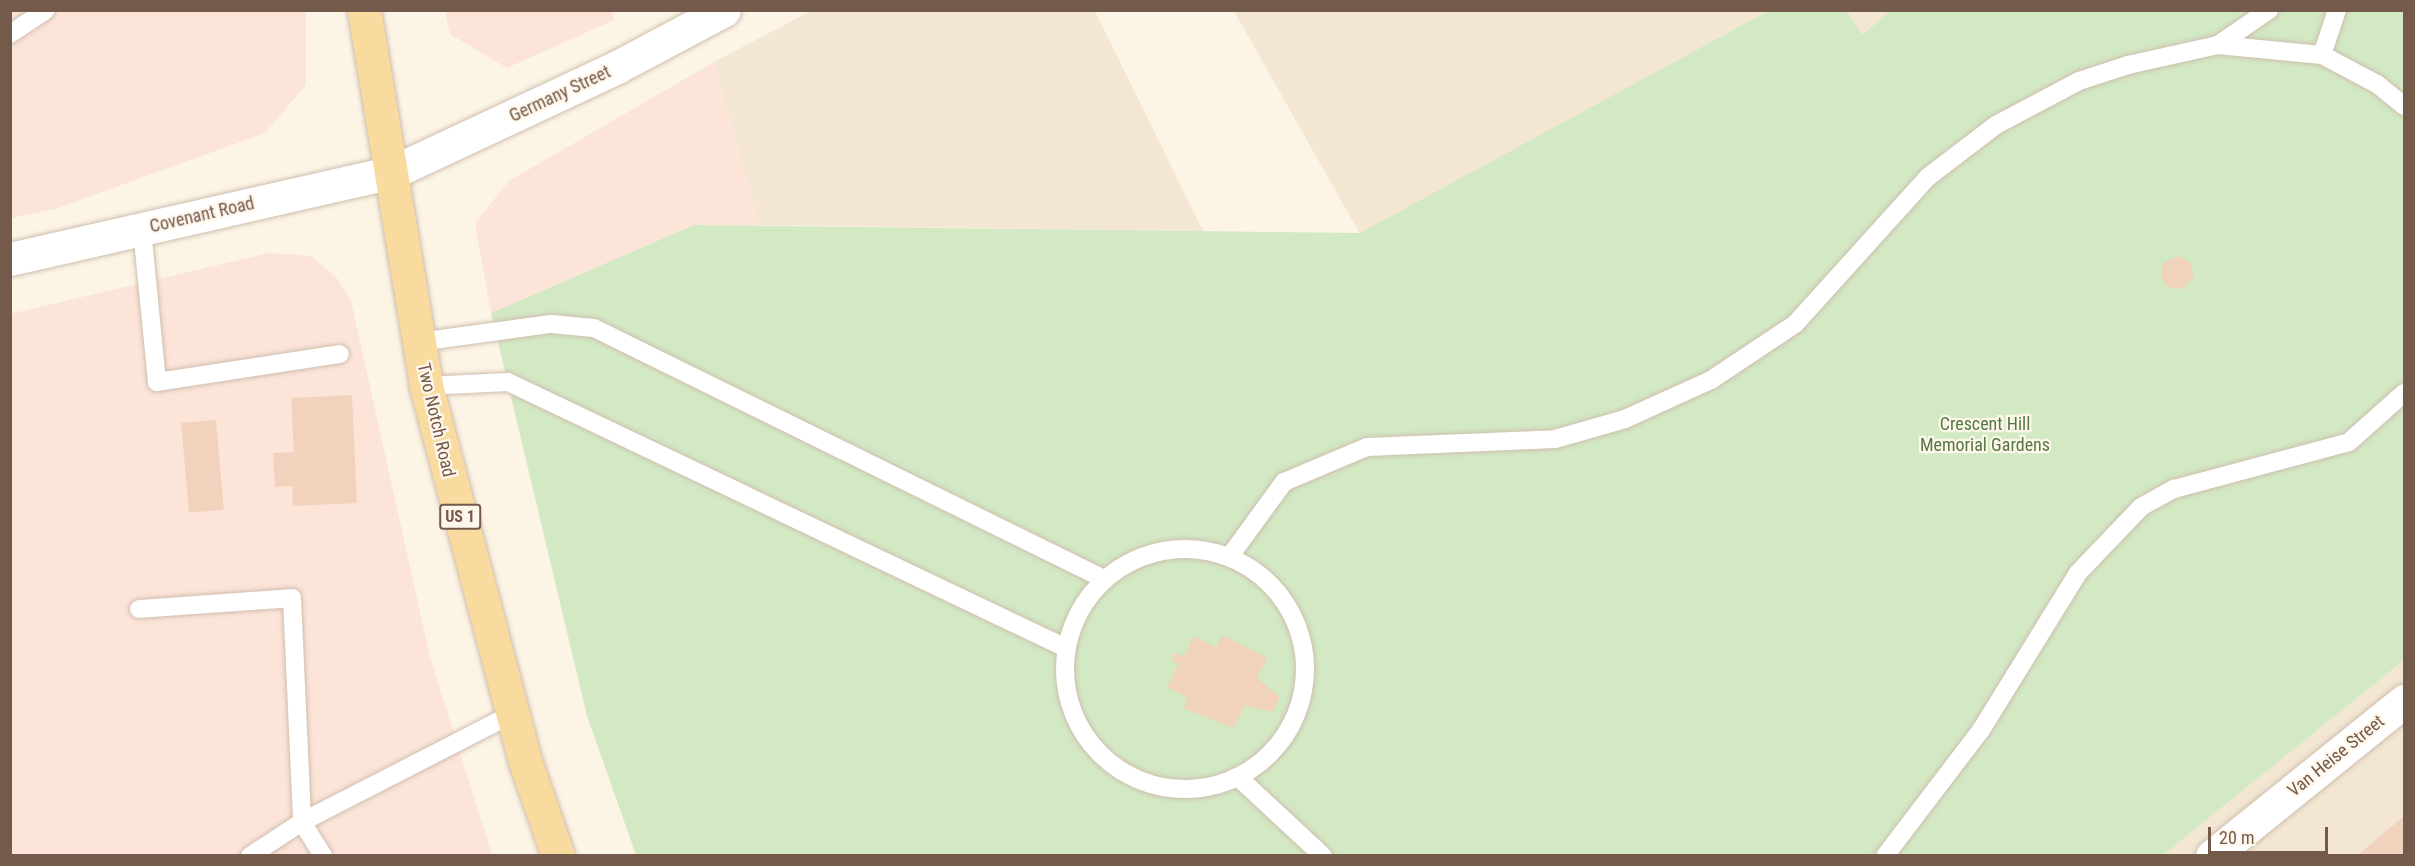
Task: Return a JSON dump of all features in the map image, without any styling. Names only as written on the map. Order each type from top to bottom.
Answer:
[{"type":"main road","name":"Two Notch Road","points":[[364,10],[393,172],[426,386],[512,714],[558,855]]},
{"type":"street","name":"Germany Street","points":[[393,172],[617,67],[724,10]]},
{"type":"street","name":"Covenant Road","points":[[10,259],[393,172]]},
{"type":"street","name":"Van Heise Street","points":[[2212,855],[2404,701]]},
{"type":"lane","points":[[10,34],[46,10]]},
{"type":"lane","points":[[2218,45],[2269,10]]},
{"type":"lane","points":[[2322,55],[2337,10]]},
{"type":"lane","points":[[1230,556],[1284,482],[1367,447],[1555,439],[1625,419],[1711,380],[1795,324],[1928,177],[1996,125],[2079,81],[2128,65],[2218,45],[2322,55],[2378,84],[2404,106]]},
{"type":"lane","points":[[142,229],[157,382],[340,354]]},
{"type":"lane","points":[[419,342],[551,324],[594,328],[1104,579]]},
{"type":"lane","points":[[426,386],[508,382],[1066,648]]},
{"type":"lane","points":[[1885,855],[1981,730],[2078,573],[2141,507],[2174,489],[2349,442],[2404,393]]},
{"type":"lane","points":[[1197,548],[1230,556],[1275,587],[1300,632],[1306,660],[1302,697],[1285,736],[1263,760],[1238,777],[1189,789],[1152,785],[1108,762],[1086,738],[1073,715],[1065,681],[1066,648],[1082,605],[1104,579],[1116,569],[1160,550],[1197,548]]},
{"type":"lane","points":[[139,609],[292,598],[302,822],[323,855]]},
{"type":"lane","points":[[250,855],[302,822],[512,714]]},
{"type":"lane","points":[[1238,777],[1323,855]]},
{"type":"shaded area","points":[[11,11],[306,11],[306,85],[265,133],[55,209],[11,218]]},
{"type":"shaded area","points":[[445,11],[612,11],[614,20],[507,68],[450,34]]},
{"type":"shaded area","points":[[811,11],[1095,11],[1203,231],[759,225],[714,62]]},
{"type":"shaded area","points":[[1234,11],[1768,11],[1360,234]]},
{"type":"shaded area","points":[[1847,11],[1891,11],[1861,35]]},
{"type":"shaded area","points":[[714,62],[759,225],[694,225],[491,313],[475,223],[509,181]]},
{"type":"shaded area","points":[[269,253],[311,256],[336,277],[351,301],[430,657],[492,855],[11,855],[10,314]]},
{"type":"shaded area","points":[[2404,660],[2404,855],[2163,855]]},
{"type":"green space","name":"Crescent Hill Memorial Gardens","points":[[1891,10],[2404,11],[2404,660],[2163,855],[636,855],[587,716],[491,313],[694,225],[1360,233],[1768,11],[1847,11],[1862,35]]},
{"type":"building","points":[[2179,256],[2190,262],[2194,277],[2182,289],[2169,288],[2161,277],[2163,263]]},
{"type":"building","points":[[352,395],[357,503],[293,506],[292,486],[275,487],[273,453],[294,452],[291,398]]},
{"type":"building","points":[[216,420],[224,510],[189,513],[181,423]]},
{"type":"building","points":[[1222,635],[1268,658],[1257,678],[1280,697],[1273,712],[1244,706],[1234,728],[1183,708],[1188,698],[1167,687],[1178,664],[1171,661],[1175,652],[1184,657],[1194,636],[1216,648]]},
{"type":"building","points":[[2404,816],[2404,856],[2357,856]]}]
